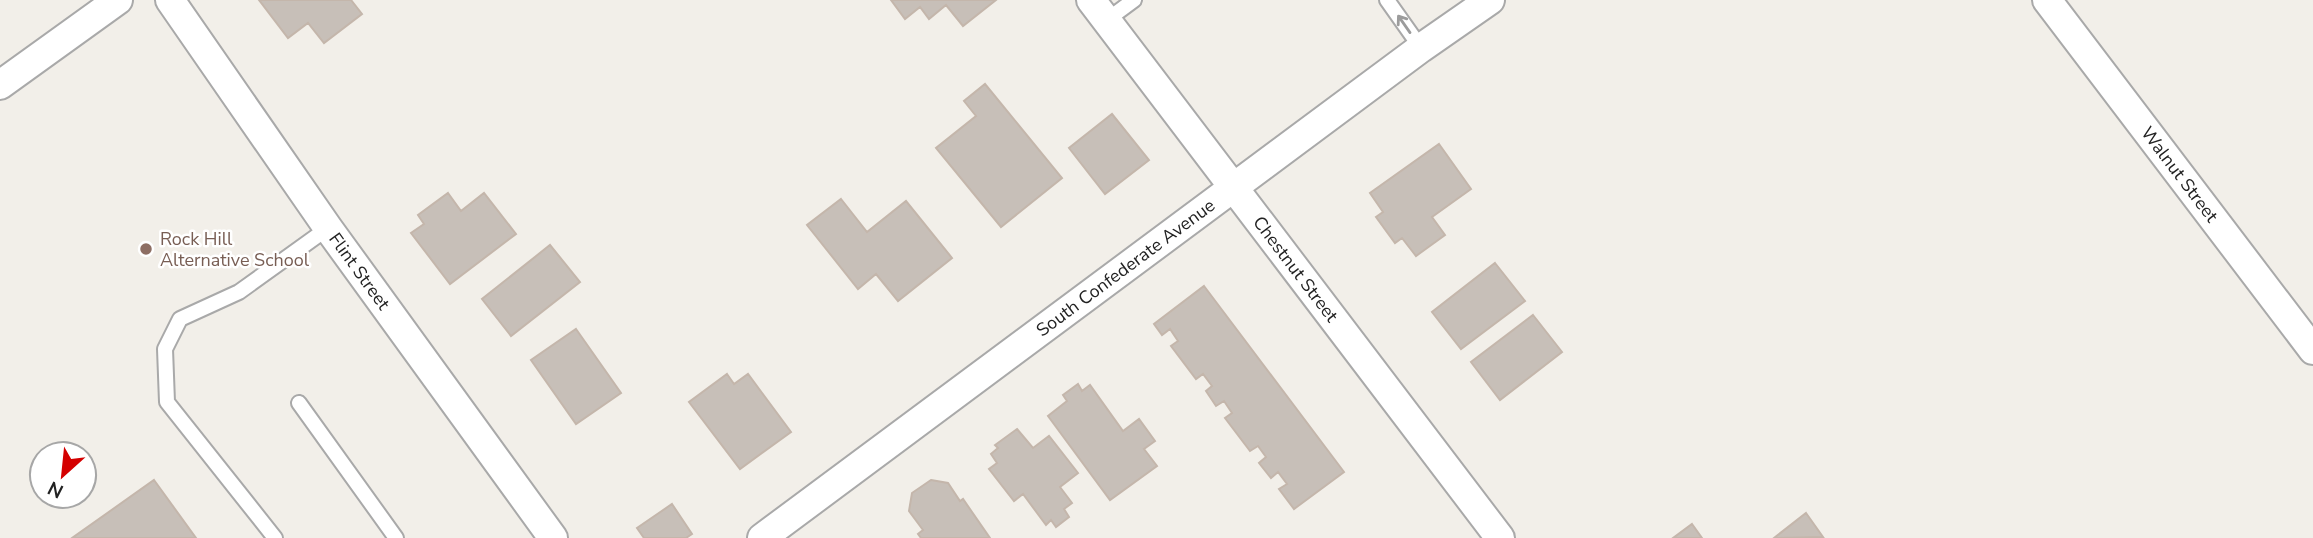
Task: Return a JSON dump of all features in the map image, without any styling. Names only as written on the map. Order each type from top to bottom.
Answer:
[{"type":"street","points":[[0,85],[118,0]]},
{"type":"street","name":"Flint Street","points":[[170,0],[328,228],[553,538]]},
{"type":"street","name":"South Confederate Avenue","points":[[762,538],[1421,48],[1490,0]]},
{"type":"street","name":"Walnut Street","points":[[2047,0],[2313,350]]},
{"type":"street","name":"Chestnut Street","points":[[1099,10],[1500,538]]},
{"type":"lane","points":[[1099,10],[1134,0]]},
{"type":"lane","points":[[1387,0],[1421,48]]},
{"type":"lane","points":[[275,538],[167,402],[164,349],[180,319],[239,292],[328,228]]},
{"type":"lane","points":[[299,403],[396,538]]},
{"type":"building","points":[[259,0],[351,0],[362,14],[324,43],[308,23],[288,38]]},
{"type":"building","points":[[891,0],[996,0],[963,26],[946,5],[929,19],[920,7],[905,19]]},
{"type":"building","points":[[985,84],[1062,178],[1001,227],[936,148],[976,116],[964,101]]},
{"type":"building","points":[[1112,114],[1149,160],[1105,194],[1069,148]]},
{"type":"building","points":[[1439,144],[1471,189],[1432,217],[1445,235],[1416,256],[1402,238],[1395,243],[1376,217],[1383,212],[1370,193]]},
{"type":"building","points":[[448,193],[461,211],[484,193],[516,234],[450,284],[411,233],[424,224],[418,215]]},
{"type":"building","points":[[841,199],[867,232],[906,201],[952,258],[898,301],[876,274],[858,289],[807,225]]},
{"type":"building","points":[[550,245],[580,282],[511,336],[482,299]]},
{"type":"building","points":[[1495,263],[1525,301],[1461,349],[1432,312]]},
{"type":"building","points":[[1204,286],[1344,472],[1294,509],[1279,489],[1287,484],[1278,472],[1271,478],[1259,463],[1266,457],[1258,446],[1250,451],[1225,418],[1232,413],[1224,401],[1216,406],[1206,391],[1212,386],[1203,374],[1196,379],[1171,346],[1178,341],[1170,329],[1162,335],[1154,324]]},
{"type":"building","points":[[1533,315],[1562,352],[1500,400],[1471,362]]},
{"type":"building","points":[[576,329],[621,393],[576,424],[531,360]]},
{"type":"building","points":[[727,374],[734,384],[748,374],[791,432],[740,469],[689,402]]},
{"type":"building","points":[[1078,384],[1082,391],[1090,385],[1123,431],[1139,419],[1155,441],[1144,449],[1157,466],[1110,500],[1048,416],[1067,401],[1063,395]]},
{"type":"building","points":[[1017,429],[1033,448],[1049,436],[1078,473],[1060,487],[1072,503],[1064,509],[1069,517],[1056,527],[1051,520],[1046,525],[1023,494],[1014,501],[989,469],[997,463],[991,454],[998,448],[995,445]]},
{"type":"building","points":[[154,480],[196,538],[72,538]]},
{"type":"building","points":[[931,480],[948,483],[960,501],[963,499],[990,538],[921,538],[918,534],[923,530],[909,511],[912,493]]},
{"type":"building","points":[[672,504],[692,534],[686,538],[644,538],[637,528]]},
{"type":"building","points":[[1806,513],[1823,537],[1774,538]]},
{"type":"building","points":[[1692,524],[1702,538],[1673,538]]},
{"type":"place","name":"Rock Hill Alternative School","points":[[146,249]]}]
